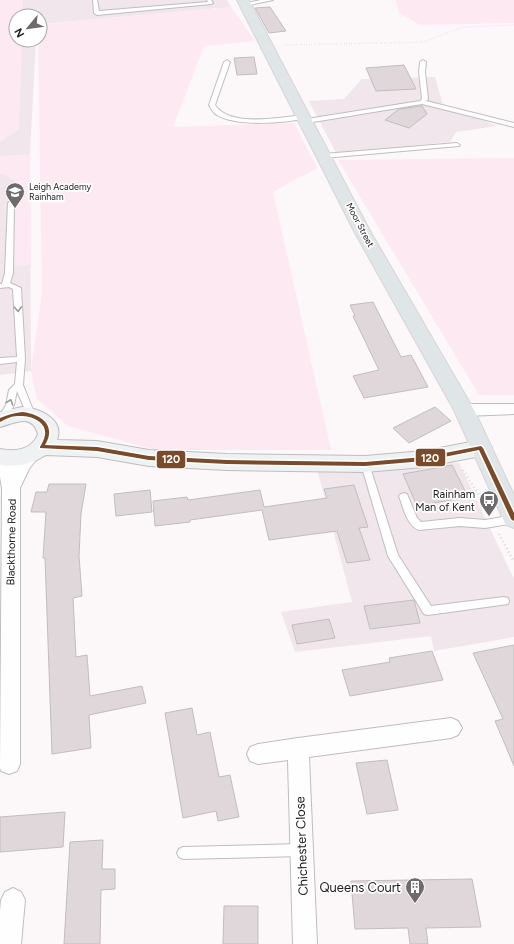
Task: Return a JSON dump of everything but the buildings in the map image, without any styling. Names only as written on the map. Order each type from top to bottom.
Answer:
[{"type":"main road","name":"Moor Street","points":[[244,2],[306,119],[362,232],[464,410],[514,519]]},
{"type":"street","points":[[464,410],[514,409]]},
{"type":"street","points":[[1,419],[20,414],[38,419],[62,433],[97,449]]},
{"type":"street","points":[[1,457],[17,458],[38,449],[48,440],[49,434],[38,419]]},
{"type":"street","points":[[38,449],[97,449],[149,458],[228,462],[365,464],[424,459],[481,448]]},
{"type":"street","name":"Blackthorne Road","points":[[11,488],[22,466],[38,449]]},
{"type":"street","name":"Blackthorne Road","points":[[1,457],[6,466],[11,488],[5,635],[9,764]]},
{"type":"street","points":[[258,754],[451,728]]},
{"type":"street","name":"Chichester Close","points":[[298,748],[305,944]]},
{"type":"street","points":[[9,944],[13,900]]},
{"type":"lane","points":[[95,0],[97,13],[211,3],[209,0]]},
{"type":"lane","points":[[244,2],[271,0]]},
{"type":"lane","points":[[227,62],[212,105],[214,111],[220,116],[238,121],[306,119],[422,102],[514,125]]},
{"type":"lane","points":[[422,102],[425,99],[422,72],[423,62]]},
{"type":"lane","points":[[324,156],[457,146]]},
{"type":"lane","points":[[2,286],[9,273],[11,202]]},
{"type":"lane","points":[[2,286],[10,285],[17,288],[21,359],[19,385],[38,419]]},
{"type":"lane","points":[[0,361],[21,359]]},
{"type":"lane","points":[[1,419],[10,405],[13,390],[19,385]]},
{"type":"lane","points":[[365,464],[393,556],[428,612],[504,601]]},
{"type":"lane","points":[[404,496],[413,520],[419,526],[460,522],[485,524],[514,519]]},
{"type":"lane","points":[[183,853],[301,850]]},
{"type":"path","points":[[268,46],[423,42],[463,26],[514,25]]},
{"type":"shaded area","name":"Leigh Academy Rainham","points":[[0,0],[227,0],[231,7],[48,23],[48,8],[8,8],[8,48],[36,48],[30,154],[31,371],[0,375]]},
{"type":"shaded area","points":[[0,0],[23,0],[23,8],[8,8],[8,48],[22,48],[19,129],[0,142]]},
{"type":"shaded area","points":[[396,0],[514,0],[514,23],[420,25],[399,13]]},
{"type":"shaded area","points":[[231,7],[255,41],[204,46],[173,127],[294,123],[317,168],[273,192],[331,450],[156,450],[68,426],[37,399],[31,371],[42,293],[38,48],[48,48],[48,23]]},
{"type":"shaded area","points":[[435,77],[443,105],[497,126],[456,132],[450,142],[336,153],[309,101],[344,99],[362,79]]},
{"type":"shaded area","points":[[30,154],[31,265],[14,266],[15,180],[0,173],[0,156]]},
{"type":"shaded area","points":[[514,158],[514,395],[479,395],[338,160]]},
{"type":"shaded area","points":[[459,463],[514,579],[514,637],[434,651],[431,636],[295,652],[281,612],[352,602],[317,469]]},
{"type":"transit line","name":"120","points":[[0,420],[16,414],[29,415],[40,420],[47,429],[46,440],[42,447]]},
{"type":"transit line","name":"120","points":[[42,447],[97,449],[149,458],[227,462],[365,464],[424,459],[481,448],[514,519]]},
{"type":"place","name":"Leigh Academy Rainham","points":[[15,209]]},
{"type":"place","name":"Rainham Man of Kent","points":[[489,517]]},
{"type":"place","name":"Queens Court","points":[[415,904]]}]
